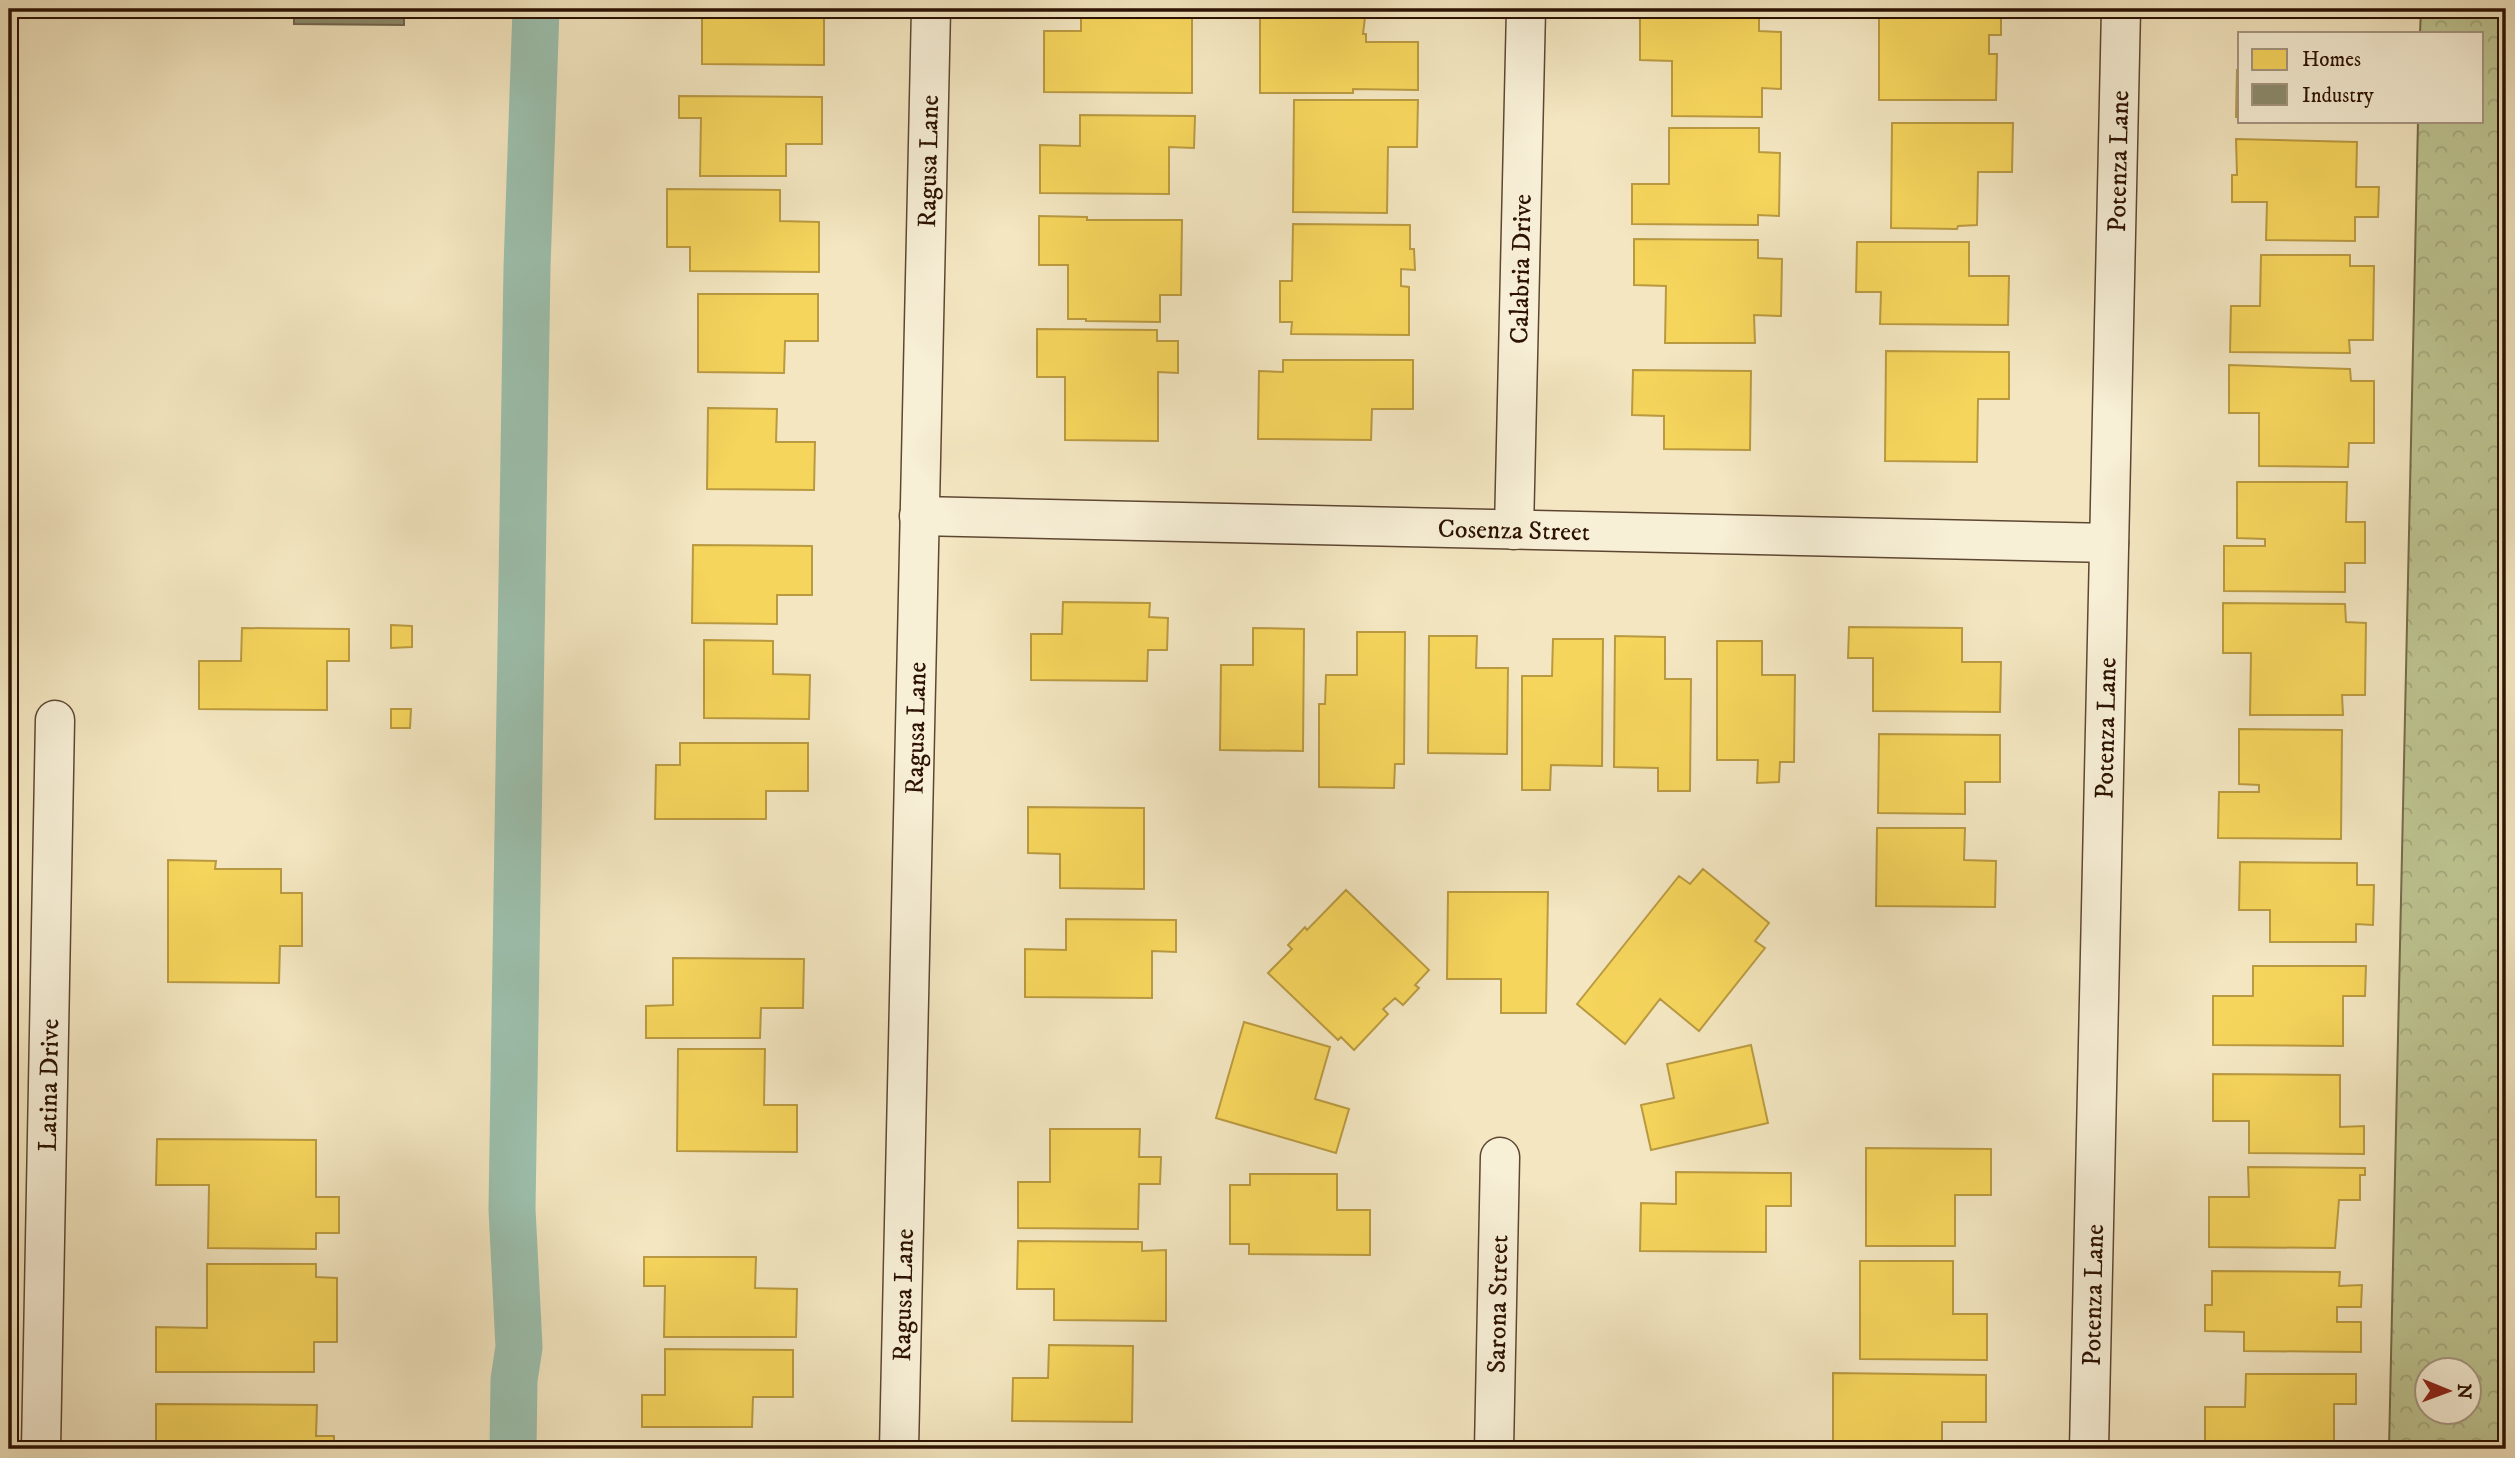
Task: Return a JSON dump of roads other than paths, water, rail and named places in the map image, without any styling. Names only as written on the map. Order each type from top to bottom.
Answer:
[{"type":"street","name":"Ragusa Lane","points":[[899,1449],[931,9]]},
{"type":"street","name":"Calabria Drive","points":[[1514,530],[1526,9]]},
{"type":"street","name":"Potenza Lane","points":[[2089,1449],[2121,9]]},
{"type":"street","name":"Cosenza Street","points":[[919,516],[2109,542]]},
{"type":"street","name":"Latina Drive","points":[[41,1449],[55,720]]},
{"type":"street","name":"Sarona Street","points":[[1494,1449],[1500,1157]]},
{"type":"waterway","points":[[513,1449],[514,1380],[519,1347],[512,1209],[527,267],[536,9]]}]
